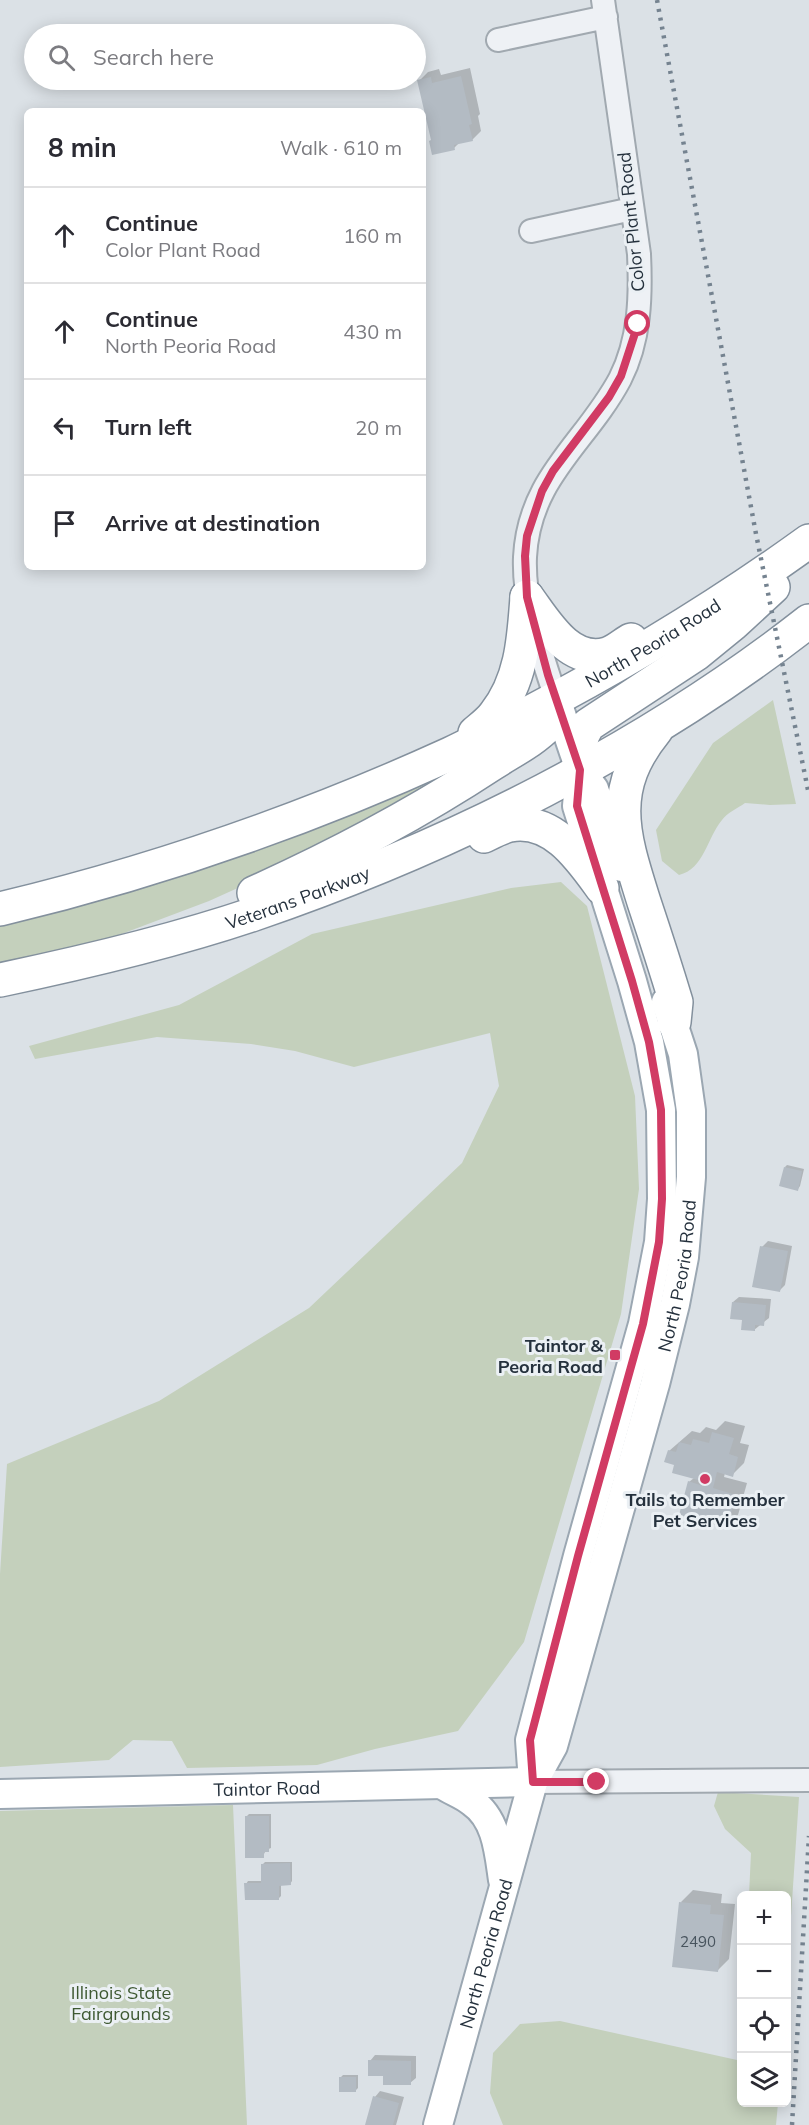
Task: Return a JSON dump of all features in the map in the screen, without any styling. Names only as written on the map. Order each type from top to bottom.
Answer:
[{"type":"highway","name":"North Peoria Road","points":[[556,699],[664,638],[809,541]]},
{"type":"highway","points":[[809,553],[734,623],[696,654],[588,725],[582,734],[579,749],[580,770],[661,724],[759,661],[809,621]]},
{"type":"highway","points":[[527,597],[558,638],[582,653],[597,655],[607,654],[687,608],[712,608]]},
{"type":"highway","points":[[451,754],[494,716],[512,684],[523,646],[527,597]]},
{"type":"highway","points":[[0,909],[63,894],[258,833],[360,794],[451,754],[556,699]]},
{"type":"highway","points":[[145,946],[295,874],[418,810],[539,734],[550,722],[555,711],[556,699]]},
{"type":"highway","points":[[661,724],[642,747],[628,779],[623,827],[630,857],[676,1002],[674,1022]]},
{"type":"highway","name":"Veterans Parkway","points":[[0,980],[145,946],[253,914],[335,885],[489,818],[580,770]]},
{"type":"highway","points":[[253,914],[332,901],[428,862],[509,825],[529,826],[547,831],[563,841],[578,856],[602,888]]},
{"type":"main road","name":"North Peoria Road","points":[[438,2125],[533,1782],[553,1746],[655,1384],[680,1281],[689,1199],[691,1111],[682,1054],[674,1022],[642,935],[594,789],[580,770],[556,699]]},
{"type":"main road","name":"North Peoria Road","points":[[533,1782],[530,1740],[578,1556],[643,1324],[659,1242],[662,1199],[661,1110],[649,1042],[577,806],[580,770]]},
{"type":"main road","name":"Taintor Road","points":[[0,1794],[533,1782]]},
{"type":"main road","points":[[443,1785],[473,1802],[488,1818],[493,1829],[504,1886]]},
{"type":"street","points":[[498,40],[604,8]]},
{"type":"street","name":"Color Plant Road","points":[[556,699],[527,597],[525,576],[527,536],[542,491],[553,471],[609,397],[621,376],[638,324],[639,254],[604,8]]},
{"type":"street","points":[[531,231],[632,209]]},
{"type":"street","points":[[533,1782],[809,1780]]},
{"type":"green space","points":[[773,700],[796,804],[745,803],[724,817],[700,860],[687,872],[679,875],[662,861],[656,830],[713,743]]},
{"type":"green space","points":[[464,763],[467,769],[293,863],[209,901],[95,944],[0,965],[0,924]]},
{"type":"green space","points":[[561,882],[587,906],[635,1096],[639,1189],[621,1314],[524,1642],[458,1731],[375,1749],[317,1765],[187,1768],[172,1741],[133,1740],[109,1760],[0,1767],[0,1574],[7,1464],[159,1401],[309,1308],[462,1163],[499,1086],[490,1033],[354,1067],[295,1051],[251,1044],[157,1037],[35,1059],[29,1046],[179,1005],[312,934],[511,888]]},
{"type":"green space","points":[[718,1792],[799,1797],[791,1916],[791,1891],[749,1891],[751,1853],[725,1829],[714,1806]]},
{"type":"green space","name":"Illinois State Fairgrounds","points":[[233,1805],[247,2125],[0,2125],[0,1811]]},
{"type":"green space","points":[[560,2021],[737,2060],[737,2107],[778,2107],[776,2125],[503,2125],[490,2093],[493,2053],[520,2024]]},
{"type":"building","points":[[461,76],[472,124],[469,125],[473,141],[454,145],[455,150],[432,155],[426,108],[424,108],[419,90],[426,90],[426,78],[431,77],[432,83]]},
{"type":"building","points":[[784,1167],[802,1171],[798,1191],[779,1186]]},
{"type":"building","points":[[760,1246],[788,1251],[780,1292],[752,1287]]},
{"type":"building","points":[[732,1302],[766,1305],[764,1326],[755,1325],[755,1331],[741,1330],[742,1320],[730,1319]]},
{"type":"building","points":[[712,1432],[734,1438],[729,1454],[738,1457],[733,1477],[717,1472],[713,1488],[736,1495],[727,1528],[679,1515],[688,1481],[700,1485],[702,1481],[672,1473],[674,1465],[664,1462],[668,1450],[676,1452],[679,1442],[691,1445],[693,1439],[709,1443]]},
{"type":"building","points":[[245,1816],[269,1816],[269,1852],[264,1852],[264,1858],[245,1858]]},
{"type":"building","points":[[290,1863],[291,1885],[279,1886],[279,1900],[245,1900],[244,1883],[261,1883],[261,1864]]},
{"type":"building","points":[[679,1902],[711,1905],[710,1914],[724,1915],[718,1972],[672,1967]]},
{"type":"building","points":[[368,2060],[411,2061],[411,2085],[383,2085],[383,2076],[368,2076]]},
{"type":"building","points":[[339,2077],[356,2077],[356,2092],[339,2092]]},
{"type":"building","points":[[373,2096],[399,2103],[393,2125],[365,2125]]},
{"type":"railway","points":[[657,0],[756,534],[809,795]]},
{"type":"railway","points":[[792,2125],[809,1836]]},
{"type":"place","name":"Taintor & Peoria Road","points":[[615,1355]]},
{"type":"place","name":"Tails to Remember Pet Services","points":[[705,1479]]},
{"type":"route","points":[[597,1782],[533,1782],[530,1740],[578,1556],[643,1324],[659,1242],[662,1199],[661,1110],[649,1042],[577,806],[580,770],[548,675],[527,597],[525,556],[527,536],[542,491],[553,471],[609,397],[621,376],[638,324]]}]
